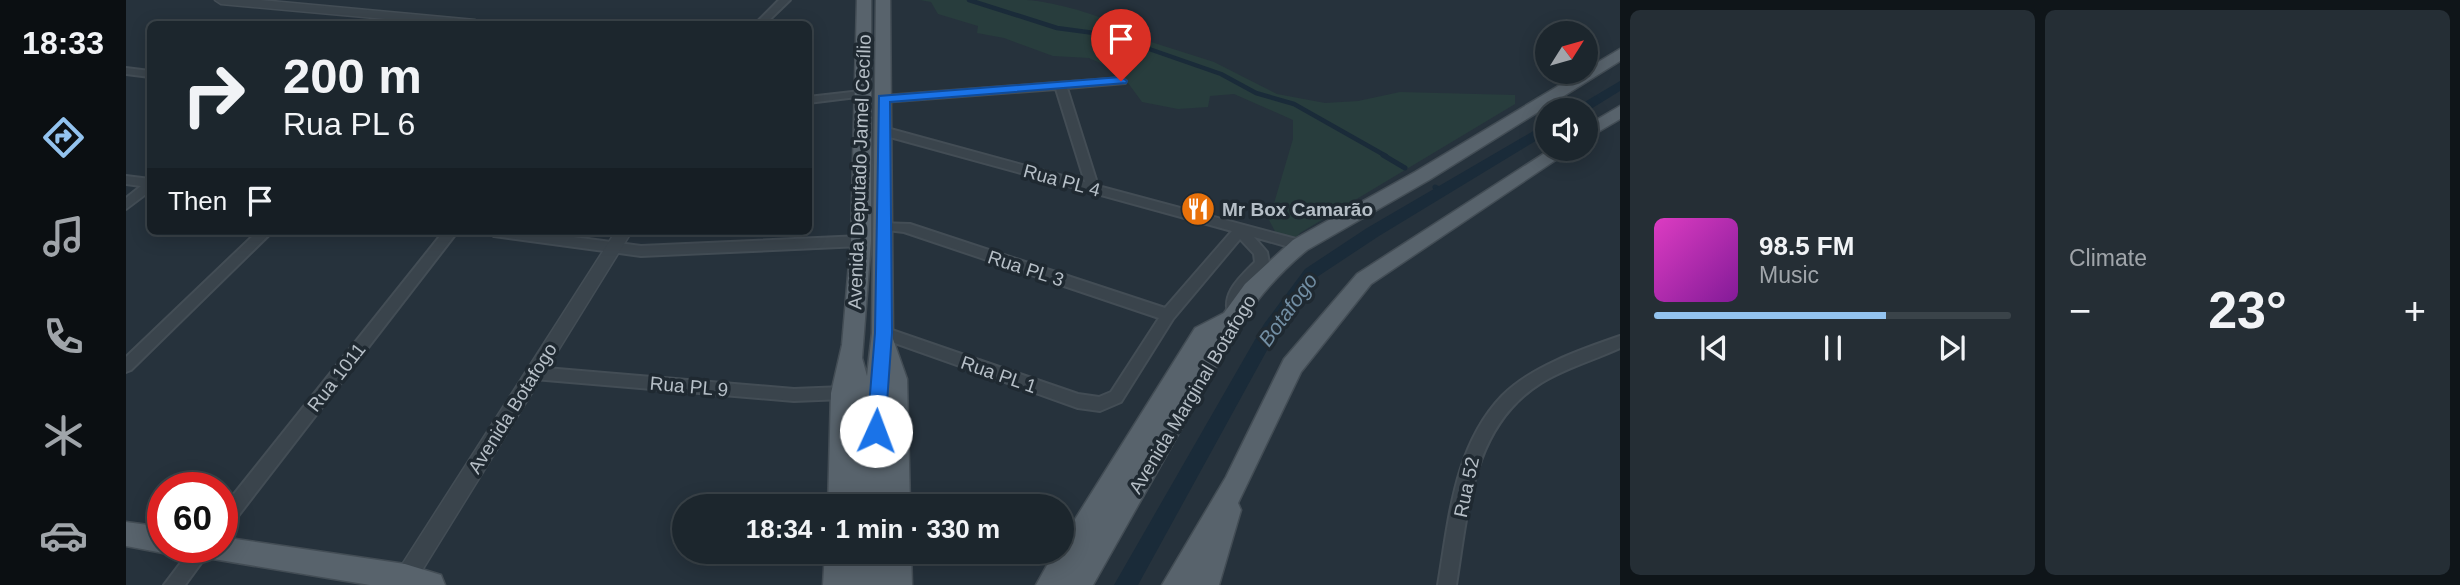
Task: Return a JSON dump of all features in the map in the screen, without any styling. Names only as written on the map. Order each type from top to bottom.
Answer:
[{"type":"main road","name":"Avenida Deputado Jamel Cecílio","points":[[842,494],[845,413],[843,393],[853,345],[861,241],[864,0]]},
{"type":"main road","name":"Avenida Deputado Jamel Cecílio","points":[[860,494],[868,410],[883,333],[883,0]]},
{"type":"main road","name":"Avenida Marginal Botafogo","points":[[1079,585],[1252,290],[1300,245],[1422,176],[1620,54]]},
{"type":"main road","points":[[1598,126],[1620,111]]},
{"type":"main road","points":[[1176,585],[1235,485],[1292,366],[1364,279],[1545,161]]},
{"type":"main road","points":[[1050,585],[1203,334],[1234,317]]},
{"type":"main road","points":[[883,333],[896,379],[897,494]]},
{"type":"main road","name":"Avenida Deputado Jamel Cecílio","points":[[853,345],[868,410],[875,494]]},
{"type":"main road","points":[[1205,585],[1235,485]]},
{"type":"main road","points":[[126,534],[147,537]]},
{"type":"main road","points":[[238,553],[431,585]]},
{"type":"main road","points":[[837,585],[838,564]]},
{"type":"main road","points":[[858,564],[858,585]]},
{"type":"main road","points":[[876,564],[876,585]]},
{"type":"main road","points":[[898,564],[898,585]]},
{"type":"street","points":[[221,0],[443,21]]},
{"type":"street","points":[[763,21],[785,0]]},
{"type":"street","points":[[126,71],[147,74]]},
{"type":"street","points":[[883,99],[1121,81]]},
{"type":"street","points":[[1061,86],[1093,188]]},
{"type":"street","points":[[812,100],[861,94]]},
{"type":"street","name":"Rua PL 4","points":[[883,131],[1300,245]]},
{"type":"street","points":[[126,180],[147,184]]},
{"type":"street","points":[[126,205],[147,187]]},
{"type":"street","name":"Rua PL 3","points":[[883,226],[905,227],[1168,316]]},
{"type":"street","points":[[1168,316],[1240,230],[1263,257],[1262,263],[1233,296],[1230,304],[1234,317]]},
{"type":"street","points":[[126,366],[262,235]]},
{"type":"street","name":"Rua 1011","points":[[238,503],[447,235]]},
{"type":"street","points":[[566,235],[620,238],[640,251],[861,241]]},
{"type":"street","name":"Avenida Botafogo","points":[[403,581],[620,238]]},
{"type":"street","name":"Rua PL 1","points":[[883,333],[1078,401],[1100,404],[1116,397],[1168,316]]},
{"type":"street","name":"Rua 52","points":[[1447,585],[1473,450],[1495,411],[1532,380],[1620,342]]},
{"type":"street","name":"Rua PL 9","points":[[534,373],[794,395],[843,393]]},
{"type":"street","points":[[173,585],[191,563]]},
{"type":"green space","points":[[920,0],[1027,0],[1050,3],[1096,16],[1126,34],[1214,62],[1277,94],[1325,103],[1358,101],[1400,92],[1515,95],[1515,104],[1300,233],[1285,250],[1269,220],[1293,139],[1293,120],[1234,94],[1210,96],[1208,107],[1178,109],[1142,102],[1120,72],[1089,58],[1053,56],[1004,38],[977,33],[978,26],[938,14],[931,2]]},
{"type":"waterway","points":[[969,0],[1057,28],[1109,35],[1221,74],[1256,93],[1294,104],[1386,156]]},
{"type":"waterway","name":"Botafogo","points":[[1598,98],[1620,85]]},
{"type":"waterway","name":"Botafogo","points":[[1125,585],[1270,329],[1311,273],[1373,232],[1535,135]]},
{"type":"waterway","points":[[1383,155],[1405,168]]},
{"type":"waterway","name":"Botafogo","points":[[1435,187],[1442,190]]},
{"type":"place","name":"Mr Box Camarão","points":[[1198,209]]},
{"type":"route","points":[[876,431],[883,333],[883,99],[1121,81]]}]
